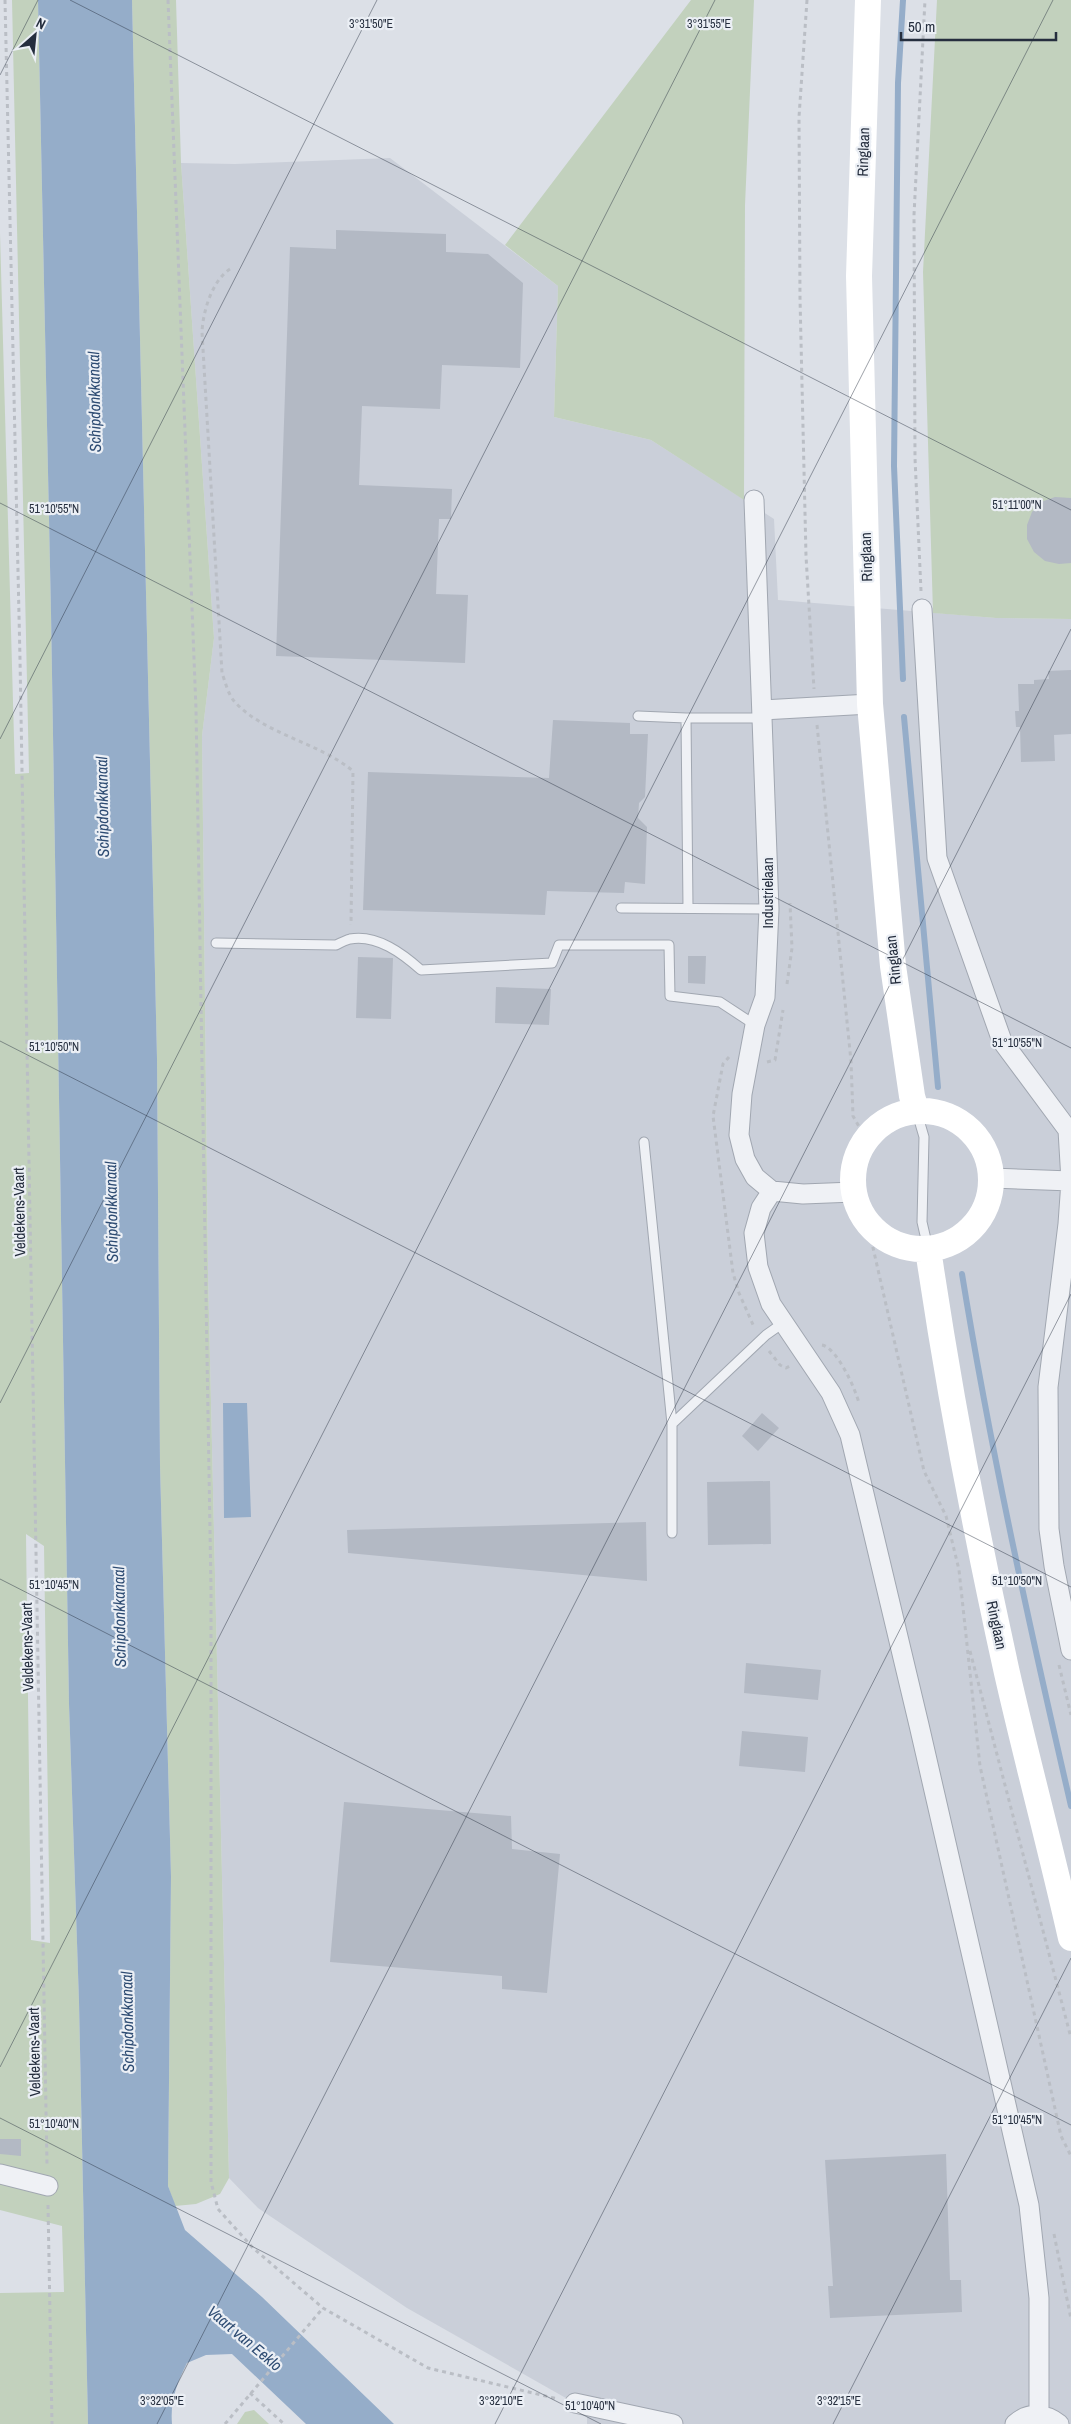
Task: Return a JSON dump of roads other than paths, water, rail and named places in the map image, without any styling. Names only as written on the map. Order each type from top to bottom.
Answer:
[{"type":"main road","name":"Ringlaan","points":[[868,0],[860,276],[870,704],[893,966],[912,1096],[916,1110]]},
{"type":"main road","points":[[916,1110],[934,1111],[958,1120],[972,1132],[983,1146],[989,1161],[992,1178],[989,1201],[977,1223],[958,1240],[928,1249],[910,1248],[888,1241],[873,1229],[860,1211],[854,1192],[853,1173],[856,1156],[866,1139],[881,1124],[896,1115],[916,1110]]},
{"type":"main road","name":"Ringlaan","points":[[928,1249],[939,1325],[974,1517],[1008,1674],[1071,1938]]},
{"type":"street","name":"Industrielaan","points":[[754,500],[769,909],[764,997],[755,1024],[742,1094],[739,1135],[745,1159],[755,1177],[772,1191]]},
{"type":"street","points":[[922,609],[938,858],[1002,1041],[1019,1067],[1068,1130],[1071,1181],[1068,1224],[1049,1363],[1048,1396],[1049,1529],[1054,1566],[1071,1650]]},
{"type":"street","points":[[762,714],[815,707],[870,704]]},
{"type":"street","points":[[992,1178],[1071,1181]]},
{"type":"street","points":[[854,1192],[803,1194],[772,1191],[761,1208],[754,1233],[758,1267],[771,1304],[831,1393],[850,1435],[917,1715],[1029,2205],[1039,2298],[1039,2414]]},
{"type":"street","points":[[0,2174],[48,2186]]},
{"type":"street","points":[[574,2403],[673,2424]]},
{"type":"street","points":[[1014,2424],[1021,2418],[1039,2414],[1052,2418],[1059,2424]]},
{"type":"lane","points":[[638,716],[686,718],[762,714]]},
{"type":"lane","points":[[686,718],[688,907]]},
{"type":"lane","points":[[621,908],[769,909]]},
{"type":"lane","points":[[216,943],[336,945],[351,939],[379,942],[403,954],[421,970],[552,963],[559,945],[669,945],[670,996],[720,1002],[755,1024]]},
{"type":"lane","points":[[916,1110],[924,1137],[922,1222],[928,1249]]},
{"type":"lane","points":[[644,1142],[672,1424],[672,1533]]},
{"type":"lane","points":[[672,1424],[766,1335],[783,1323]]},
{"type":"water","points":[[38,0],[132,0],[157,1058],[160,1466],[171,1876],[168,2186],[185,2230],[262,2297],[394,2424],[306,2424],[232,2354],[206,2355],[187,2363],[175,2392],[172,2424],[88,2424],[79,2002],[69,1704],[51,613]]},
{"type":"water","points":[[223,1403],[247,1403],[251,1517],[224,1518]]},
{"type":"waterway","points":[[903,0],[898,83],[894,466],[903,679]]},
{"type":"waterway","points":[[904,717],[938,1087]]},
{"type":"waterway","points":[[962,1274],[973,1341],[1012,1540],[1071,1806]]},
{"type":"water label","name":"Schipdonkkanaal","points":[[94,402]]},
{"type":"water label","name":"Schipdonkkanaal","points":[[102,807]]},
{"type":"water label","name":"Schipdonkkanaal","points":[[111,1212]]},
{"type":"water label","name":"Schipdonkkanaal","points":[[119,1617]]},
{"type":"water label","name":"Schipdonkkanaal","points":[[127,2022]]},
{"type":"water label","name":"Vaart van Eeklo","points":[[245,2338]]}]
